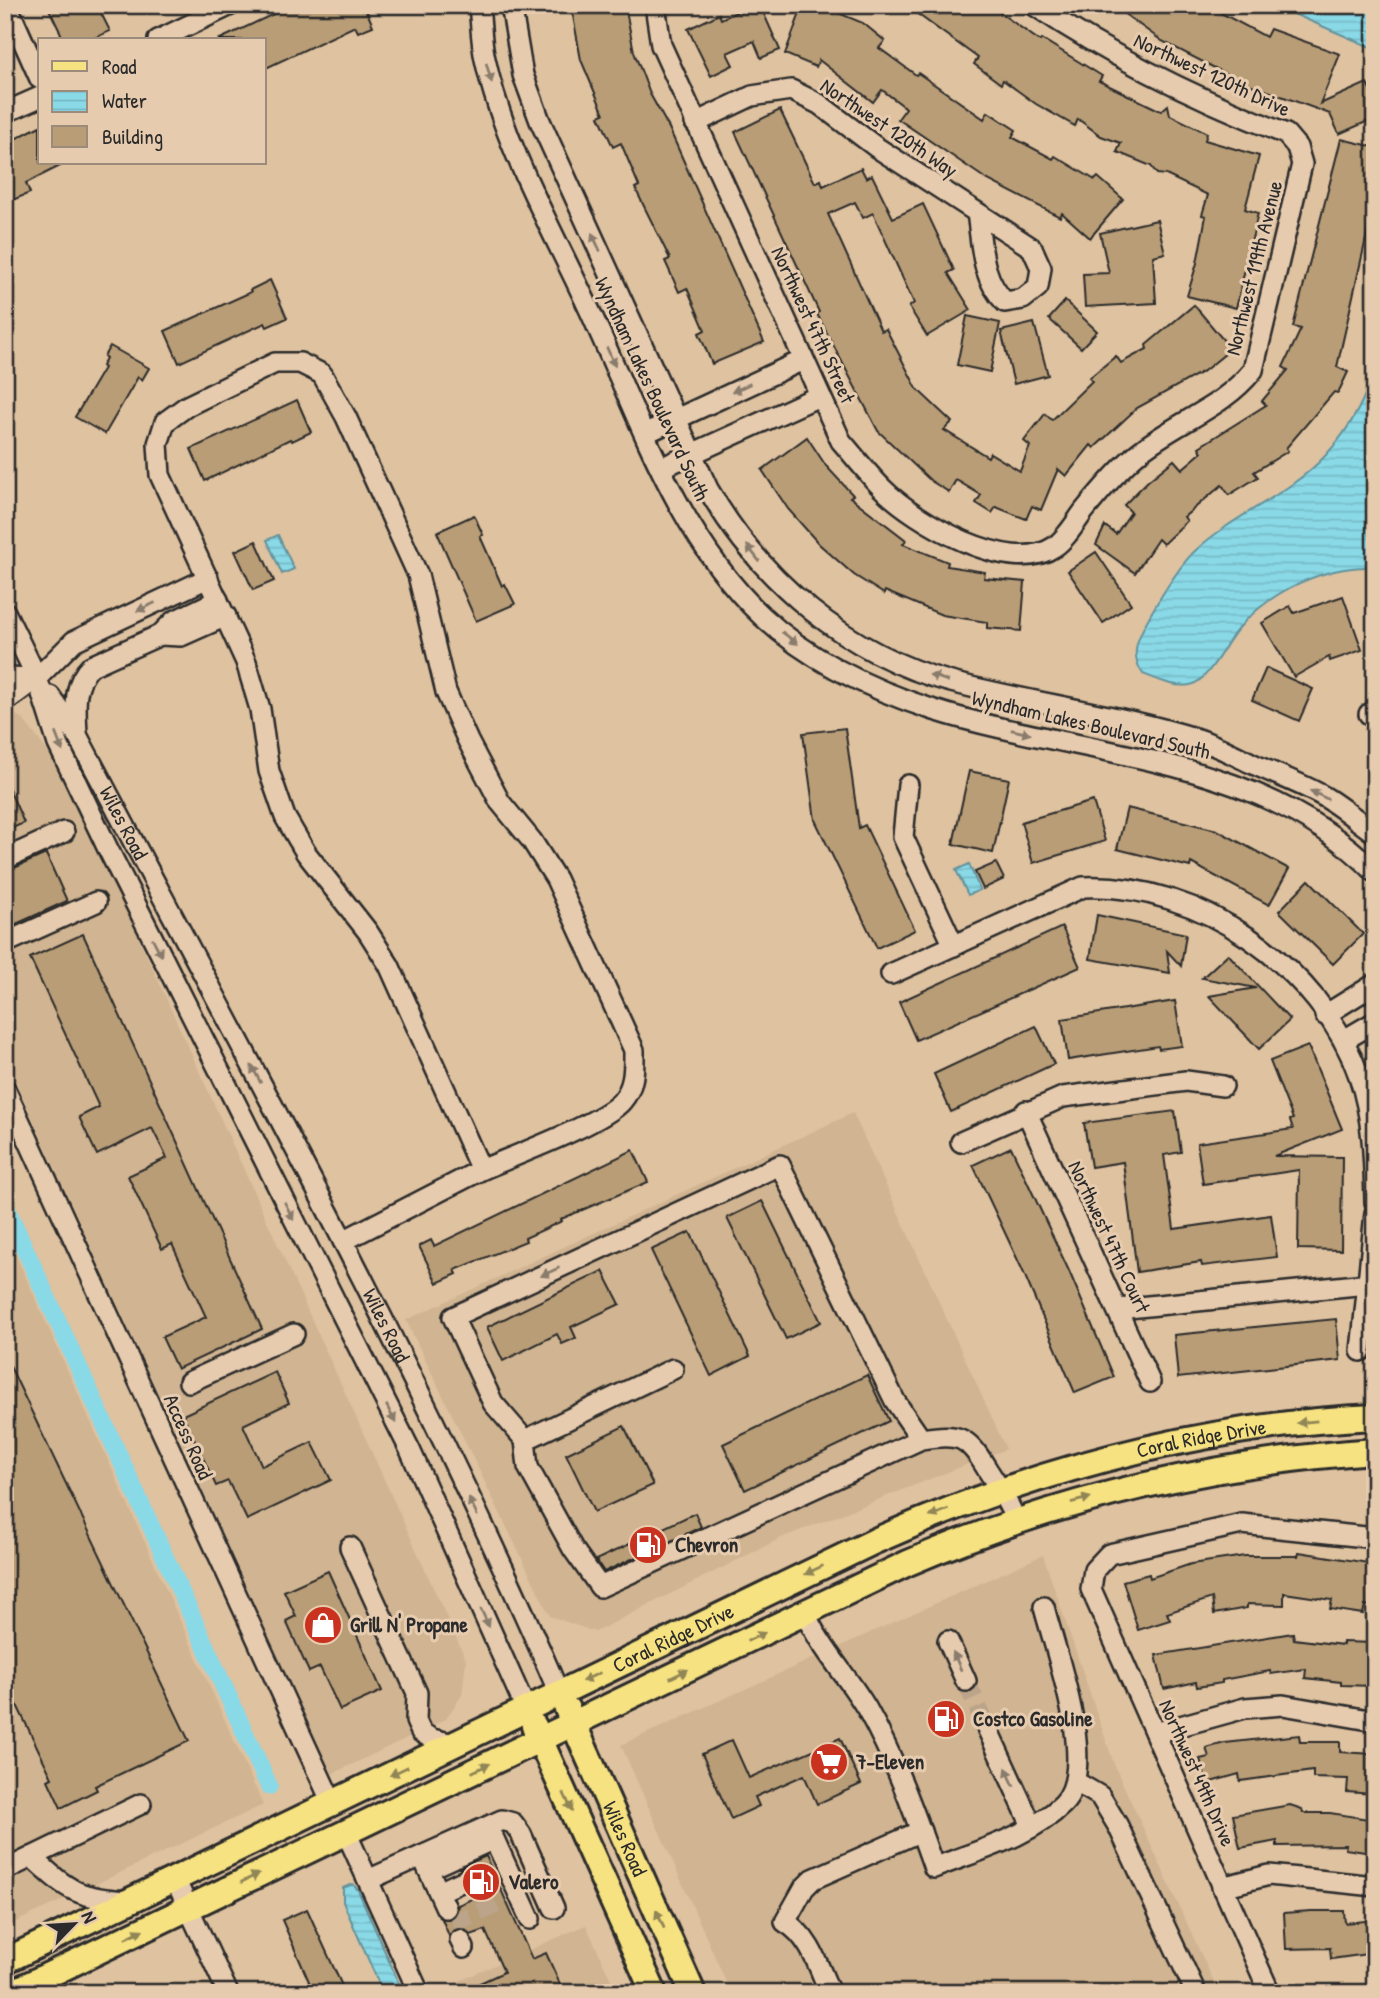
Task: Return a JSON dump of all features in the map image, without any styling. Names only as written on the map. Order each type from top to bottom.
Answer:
[{"type":"main road","name":"Coral Ridge Drive","points":[[5,1961],[875,1541],[1003,1489],[1080,1465],[1183,1441],[1277,1426],[1375,1417]]},
{"type":"main road","name":"Coral Ridge Drive","points":[[11,1993],[908,1563],[1062,1506],[1179,1476],[1300,1457],[1375,1451]]},
{"type":"main road","name":"Wiles Road","points":[[559,1693],[693,1993]]},
{"type":"main road","name":"Wiles Road","points":[[526,1709],[654,1993]]},
{"type":"street","points":[[7,5],[38,75]]},
{"type":"street","name":"Wyndham Lakes Boulevard South","points":[[479,5],[485,58],[510,138],[661,468],[689,522],[726,574],[762,616],[820,661],[886,693],[953,716],[1189,770],[1237,785],[1314,824],[1375,872]]},
{"type":"street","name":"Wyndham Lakes Boulevard South","points":[[511,5],[523,75],[540,121],[692,454],[725,518],[763,567],[809,610],[840,632],[882,655],[949,681],[1150,725],[1202,740],[1327,798],[1375,833]]},
{"type":"street","name":"Northwest 47th Street","points":[[655,5],[661,45],[841,441],[884,490],[930,525],[982,548],[1023,556],[1042,555]]},
{"type":"street","name":"Northwest 120th Drive","points":[[1034,5],[1070,29],[1166,82],[1286,134],[1297,147]]},
{"type":"street","points":[[162,38],[223,7]]},
{"type":"street","name":"Northwest 120th Way","points":[[695,123],[752,96],[791,90],[820,104],[876,147],[977,213]]},
{"type":"street","points":[[6,113],[38,98]]},
{"type":"street","name":"Northwest 119th Avenue","points":[[1042,555],[1057,545],[1104,486],[1139,452],[1238,389],[1253,369],[1303,164],[1297,147]]},
{"type":"street","points":[[646,433],[803,360]]},
{"type":"street","points":[[343,1241],[481,1170],[603,1116],[622,1101],[634,1078],[634,1050],[556,878],[532,841],[500,803],[446,692],[418,575],[346,417],[322,374],[300,363],[275,363],[187,406],[165,422],[158,444],[160,475],[246,663],[260,709],[269,771],[285,817],[306,853],[368,932],[389,965],[481,1170]]},
{"type":"street","points":[[661,468],[819,396]]},
{"type":"street","points":[[5,702],[37,678],[74,641],[208,578]]},
{"type":"street","points":[[173,594],[184,616]]},
{"type":"street","points":[[77,735],[77,691],[84,673],[101,660],[160,635],[184,616],[222,608]]},
{"type":"street","points":[[160,635],[181,636],[222,608]]},
{"type":"street","name":"Wiles Road","points":[[5,612],[37,678],[58,744],[107,847],[410,1450],[526,1709]]},
{"type":"street","points":[[5,677],[37,678]]},
{"type":"street","name":"Wiles Road","points":[[37,678],[77,735],[343,1241],[437,1430],[559,1693]]},
{"type":"street","points":[[908,785],[903,837],[954,946]]},
{"type":"street","points":[[5,859],[64,832]]},
{"type":"street","points":[[891,974],[1083,887],[1112,886],[1172,901],[1210,917],[1264,946],[1300,981],[1344,1040],[1359,1077],[1374,1140],[1375,1202]]},
{"type":"street","points":[[5,943],[96,902]]},
{"type":"street","points":[[1325,1015],[1375,984]]},
{"type":"street","points":[[1344,1040],[1375,1022]]},
{"type":"street","points":[[961,1142],[1026,1111],[1063,1097],[1097,1090],[1186,1081],[1223,1086]]},
{"type":"street","name":"Access Road","points":[[5,1089],[332,1802]]},
{"type":"street","name":"Northwest 47th Court","points":[[1026,1111],[1150,1382]]},
{"type":"street","points":[[921,1438],[895,1401],[780,1166],[453,1317],[493,1403],[525,1440],[528,1467],[573,1549],[600,1587],[921,1438],[945,1435],[963,1438],[979,1452],[1003,1489],[1016,1521]]},
{"type":"street","points":[[1362,1351],[1375,1213]]},
{"type":"street","points":[[1118,1309],[1367,1284]]},
{"type":"street","points":[[189,1382],[294,1334]]},
{"type":"street","points":[[525,1440],[673,1368]]},
{"type":"street","name":"Northwest 49th Drive","points":[[1270,1993],[1091,1589],[1094,1570],[1109,1554],[1242,1524],[1375,1538]]},
{"type":"street","points":[[350,1548],[417,1693],[416,1721],[421,1732],[432,1739],[454,1744]]},
{"type":"street","points":[[805,1613],[816,1639],[869,1712],[914,1809],[934,1868],[1032,1826],[1066,1801],[1076,1782],[1077,1744],[1044,1607]]},
{"type":"street","points":[[948,1641],[966,1681]]},
{"type":"street","points":[[1155,1733],[1245,1708],[1283,1705],[1375,1721]]},
{"type":"street","points":[[987,1728],[1032,1826]]},
{"type":"street","points":[[1076,1782],[1100,1796],[1118,1826],[1196,1993]]},
{"type":"street","points":[[5,1870],[141,1804]]},
{"type":"street","points":[[425,1862],[502,1820],[513,1823],[521,1834],[554,1908]]},
{"type":"street","points":[[831,1993],[800,1933],[785,1922],[804,1888],[813,1880],[920,1831]]},
{"type":"street","points":[[346,1832],[419,1993]]},
{"type":"street","points":[[368,1880],[494,1839],[498,1865],[512,1897],[530,1919]]},
{"type":"street","points":[[32,1857],[73,1893],[98,1899],[131,1901]]},
{"type":"street","points":[[425,1862],[442,1900],[465,1880]]},
{"type":"street","points":[[1222,1887],[1269,1875],[1375,1886]]},
{"type":"street","points":[[175,1879],[228,1993]]},
{"type":"shaded area","points":[[16,715],[23,719],[64,773],[466,1660],[462,1695],[446,1719],[332,1774],[5,1058],[5,720]]},
{"type":"shaded area","points":[[853,1113],[1006,1449],[781,1538],[595,1632],[550,1616],[406,1320]]},
{"type":"shaded area","points":[[5,1231],[263,1805],[5,1927]]},
{"type":"shaded area","points":[[1043,1555],[1115,1767],[1219,1993],[731,1993],[621,1745]]},
{"type":"shaded area","points":[[586,1925],[617,1993],[434,1992]]},
{"type":"water","points":[[1273,5],[1375,5],[1375,49]]},
{"type":"water","points":[[1375,363],[1375,567],[1318,576],[1282,592],[1250,616],[1237,630],[1210,670],[1197,682],[1178,685],[1143,674],[1136,656],[1138,640],[1180,569],[1211,537],[1295,482],[1325,456],[1356,413]]},
{"type":"water","points":[[278,535],[294,569],[282,574],[267,540]]},
{"type":"water","points":[[969,864],[980,890],[968,895],[956,870]]},
{"type":"water","points":[[353,1884],[403,1993],[383,1993],[343,1902],[343,1888]]},
{"type":"building","points":[[47,5],[97,5],[110,31],[94,38],[63,38]]},
{"type":"building","points":[[293,5],[364,5],[373,26],[358,32],[355,26],[266,68],[266,38],[222,38]]},
{"type":"building","points":[[571,5],[625,5],[634,52],[650,94],[669,128],[764,342],[712,364],[699,333],[705,330],[687,288],[679,292],[665,261],[670,259],[635,188],[639,186],[621,143],[613,147],[599,116],[604,114],[581,60]]},
{"type":"building","points":[[752,5],[760,5],[780,50],[761,58],[754,41],[727,53],[733,65],[711,76],[688,29],[719,14],[721,19]]},
{"type":"building","points":[[803,5],[819,5],[863,23],[885,41],[879,48],[916,75],[918,73],[984,119],[988,112],[1016,130],[1012,137],[1053,159],[1055,156],[1095,180],[1098,177],[1123,199],[1090,238],[1062,213],[1060,217],[986,179],[898,119],[906,108],[882,90],[873,102],[819,60],[816,67],[785,54]]},
{"type":"building","points":[[905,5],[989,5],[1040,41],[1042,39],[1102,76],[1099,81],[1161,111],[1168,105],[1170,115],[1207,133],[1205,140],[1259,156],[1245,209],[1258,213],[1236,308],[1187,296],[1197,263],[1206,216],[1202,215],[1208,195],[1166,175],[1157,174],[1151,166],[1117,152],[1121,143],[1101,136],[1078,119],[1075,126],[1036,104],[1003,80],[1001,84],[974,64],[978,58]]},
{"type":"building","points":[[1112,5],[1206,5],[1266,37],[1270,29],[1340,54],[1320,104],[1367,83],[1375,100],[1375,118],[1339,134],[1330,114],[1238,80],[1162,41]]},
{"type":"building","points":[[780,110],[815,183],[821,180],[823,186],[861,168],[866,178],[872,175],[893,218],[923,204],[954,270],[948,273],[971,310],[927,336],[909,307],[914,303],[873,213],[863,218],[855,202],[828,214],[881,331],[886,329],[917,389],[952,422],[944,430],[988,457],[990,453],[1020,471],[1030,446],[1024,441],[1045,414],[1052,420],[1092,381],[1089,378],[1116,356],[1121,363],[1147,349],[1146,345],[1194,305],[1231,349],[1204,371],[1137,408],[1094,448],[1091,445],[1066,476],[1058,469],[1041,510],[1032,506],[1026,519],[996,507],[992,513],[976,503],[981,495],[956,480],[949,492],[931,481],[878,431],[817,314],[819,312],[735,132]]},
{"type":"building","points":[[38,127],[38,164],[64,164],[26,183],[30,193],[5,203],[5,144]]},
{"type":"building","points":[[1341,139],[1375,147],[1375,222],[1370,221],[1337,367],[1348,372],[1338,393],[1334,392],[1286,448],[1288,451],[1254,472],[1258,477],[1229,495],[1222,485],[1184,517],[1187,521],[1163,544],[1158,539],[1135,573],[1096,545],[1105,526],[1116,534],[1131,512],[1124,505],[1148,481],[1174,460],[1182,469],[1202,452],[1199,447],[1266,405],[1262,401],[1288,370],[1283,367],[1301,329],[1293,327]]},
{"type":"building","points":[[1157,220],[1165,253],[1153,256],[1156,303],[1085,307],[1083,274],[1109,273],[1100,233]]},
{"type":"building","points":[[270,280],[287,318],[267,327],[265,323],[179,363],[165,331],[251,292],[250,290]]},
{"type":"building","points":[[1065,301],[1097,331],[1081,348],[1049,319]]},
{"type":"building","points":[[967,316],[1000,323],[990,372],[957,365]]},
{"type":"building","points":[[1034,323],[1048,375],[1014,384],[1001,331]]},
{"type":"building","points":[[110,346],[149,368],[142,380],[138,377],[105,434],[75,417],[104,368],[104,356]]},
{"type":"building","points":[[297,400],[311,432],[292,441],[290,439],[205,481],[191,449]]},
{"type":"building","points":[[807,437],[826,466],[853,495],[850,497],[906,540],[903,544],[948,562],[947,566],[985,572],[984,578],[1025,582],[1021,631],[987,628],[987,622],[942,615],[885,591],[884,594],[854,575],[819,544],[788,509],[762,470]]},
{"type":"building","points":[[474,515],[483,535],[480,536],[502,586],[505,584],[515,604],[476,621],[437,532]]},
{"type":"building","points":[[256,541],[274,581],[253,590],[235,551]]},
{"type":"building","points":[[1096,552],[1131,604],[1103,623],[1068,571]]},
{"type":"building","points":[[1343,596],[1362,650],[1330,661],[1329,657],[1294,677],[1262,623],[1290,606],[1294,613]]},
{"type":"building","points":[[1266,668],[1313,689],[1299,721],[1252,700]]},
{"type":"building","points":[[845,728],[859,828],[865,825],[915,930],[877,948],[815,820],[803,733]]},
{"type":"building","points":[[969,771],[1009,779],[993,853],[953,844]]},
{"type":"building","points":[[5,780],[24,823],[5,831]]},
{"type":"building","points":[[1093,801],[1105,841],[1033,863],[1021,822]]},
{"type":"building","points":[[1127,808],[1217,830],[1289,869],[1269,905],[1191,863],[1190,867],[1117,849]]},
{"type":"building","points":[[46,854],[67,901],[5,929],[5,872]]},
{"type":"building","points":[[996,863],[1004,879],[983,889],[975,872]]},
{"type":"building","points":[[1309,880],[1363,934],[1333,964],[1279,911]]},
{"type":"building","points":[[1097,915],[1186,934],[1181,966],[1167,951],[1170,973],[1090,959]]},
{"type":"building","points":[[1062,927],[1080,967],[916,1040],[899,1002]]},
{"type":"building","points":[[83,934],[262,1329],[177,1369],[162,1337],[206,1317],[172,1244],[162,1249],[128,1176],[167,1158],[152,1128],[97,1155],[79,1117],[99,1107],[30,958]]},
{"type":"building","points":[[1228,954],[1290,1020],[1259,1049],[1209,996],[1256,988],[1202,978]]},
{"type":"building","points":[[1175,1001],[1182,1046],[1159,1049],[1158,1046],[1068,1060],[1062,1019]]},
{"type":"building","points":[[1036,1026],[1054,1064],[951,1112],[934,1074]]},
{"type":"building","points":[[1308,1046],[1342,1129],[1274,1156],[1342,1157],[1341,1250],[1298,1249],[1299,1170],[1203,1184],[1197,1143],[1293,1129],[1290,1120],[1293,1119],[1270,1061]]},
{"type":"building","points":[[1175,1111],[1181,1152],[1164,1155],[1174,1229],[1271,1215],[1277,1257],[1202,1266],[1201,1262],[1137,1272],[1123,1162],[1091,1167],[1084,1123]]},
{"type":"building","points":[[1011,1147],[1069,1271],[1114,1377],[1075,1393],[1022,1269],[973,1165]]},
{"type":"building","points":[[633,1150],[648,1182],[561,1219],[562,1221],[525,1238],[526,1241],[455,1270],[457,1274],[437,1283],[419,1246],[431,1240],[434,1246]]},
{"type":"building","points":[[762,1201],[821,1322],[786,1339],[727,1218]]},
{"type":"building","points":[[690,1232],[750,1356],[711,1376],[651,1250]]},
{"type":"building","points":[[603,1271],[620,1304],[571,1327],[576,1338],[562,1344],[557,1334],[503,1361],[487,1327]]},
{"type":"building","points":[[1336,1319],[1340,1360],[1178,1378],[1174,1335]]},
{"type":"building","points":[[5,1356],[189,1741],[95,1786],[97,1790],[61,1808],[48,1780],[52,1778],[5,1680]]},
{"type":"building","points":[[275,1372],[289,1403],[243,1425],[262,1466],[312,1442],[331,1480],[247,1520],[228,1481],[216,1486],[183,1415]]},
{"type":"building","points":[[867,1375],[889,1421],[745,1490],[723,1444]]},
{"type":"building","points":[[624,1426],[653,1485],[594,1512],[566,1454]]},
{"type":"building","name":"Chevron","points":[[695,1513],[701,1527],[604,1572],[596,1560]]},
{"type":"building","points":[[1299,1552],[1375,1564],[1375,1607],[1365,1605],[1363,1614],[1330,1609],[1332,1600],[1284,1593],[1284,1605],[1247,1604],[1247,1608],[1214,1614],[1212,1598],[1167,1613],[1170,1620],[1138,1630],[1123,1581],[1149,1574],[1150,1578],[1191,1564],[1245,1556],[1298,1556]]},
{"type":"building","points":[[328,1571],[382,1691],[340,1710],[320,1667],[309,1672],[286,1621],[296,1616],[284,1591]]},
{"type":"building","points":[[1293,1633],[1294,1639],[1343,1645],[1343,1642],[1375,1643],[1375,1686],[1341,1685],[1341,1682],[1305,1678],[1306,1669],[1271,1674],[1270,1671],[1222,1680],[1222,1683],[1197,1687],[1196,1682],[1164,1689],[1156,1655]]},
{"type":"building","points":[[1299,1735],[1300,1742],[1340,1742],[1340,1752],[1375,1754],[1373,1794],[1347,1792],[1348,1779],[1313,1778],[1313,1771],[1240,1781],[1239,1774],[1207,1783],[1200,1759],[1209,1757],[1206,1748],[1225,1743]]},
{"type":"building","name":"7-Eleven","points":[[840,1738],[861,1784],[817,1804],[804,1775],[755,1797],[759,1806],[731,1819],[702,1754],[732,1740],[749,1778]]},
{"type":"building","points":[[1290,1805],[1302,1809],[1303,1813],[1330,1813],[1375,1820],[1372,1853],[1345,1849],[1346,1845],[1277,1846],[1277,1841],[1240,1848],[1233,1815]]},
{"type":"building","points":[[486,1856],[532,1959],[546,1953],[564,1993],[458,1993],[504,1972],[485,1930],[471,1935],[460,1928],[449,1936],[442,1919],[452,1919],[458,1905],[472,1899],[469,1892],[475,1886],[476,1876],[471,1870],[459,1868]]},
{"type":"building","points":[[307,1909],[343,1988],[332,1993],[314,1993],[282,1920]]},
{"type":"building","points":[[1344,1911],[1345,1923],[1375,1920],[1375,1953],[1331,1959],[1330,1948],[1286,1949],[1284,1913]]},
{"type":"waterway","points":[[5,1205],[269,1786]]},
{"type":"tunnel","points":[[966,1681],[987,1728]]},
{"type":"tunnel","points":[[465,1880],[492,1868]]},
{"type":"tunnel","points":[[453,1924],[505,1900]]},
{"type":"place","name":"Chevron","points":[[648,1545]]},
{"type":"place","name":"Grill N' Propane","points":[[323,1625]]},
{"type":"place","name":"Costco Gasoline","points":[[946,1719]]},
{"type":"place","name":"7-Eleven","points":[[829,1762]]},
{"type":"place","name":"Valero","points":[[481,1882]]}]
